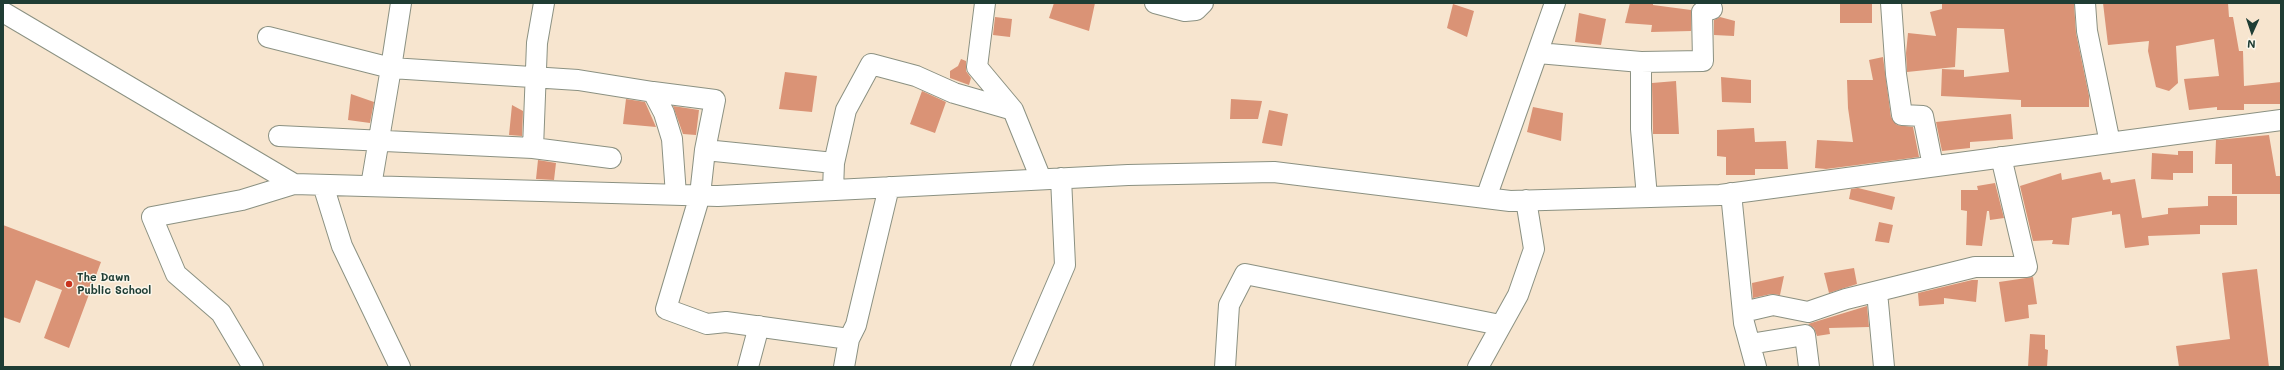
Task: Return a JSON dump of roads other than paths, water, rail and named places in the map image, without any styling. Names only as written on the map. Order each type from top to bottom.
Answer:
[{"type":"street","points":[[371,186],[401,3]]},
{"type":"street","points":[[533,148],[537,43],[544,3]]},
{"type":"street","points":[[985,3],[977,67],[1013,110],[1051,178],[1065,265],[1021,367]]},
{"type":"street","points":[[1155,3],[1185,11],[1196,10],[1203,3]]},
{"type":"street","points":[[1486,198],[1555,3]]},
{"type":"street","points":[[1538,53],[1641,62],[1703,61],[1702,12],[1712,8],[1710,3]]},
{"type":"street","points":[[1891,3],[1896,74],[1902,115],[1923,116],[1933,166]]},
{"type":"street","points":[[2085,3],[2087,30],[2110,143]]},
{"type":"street","points":[[3,12],[294,184]]},
{"type":"street","points":[[268,37],[391,68],[578,80],[715,100],[705,150],[700,195],[666,309],[707,324],[726,322],[849,339]]},
{"type":"street","points":[[1641,62],[1641,129],[1647,197]]},
{"type":"street","points":[[833,190],[834,163],[846,110],[871,64],[916,76],[954,94],[1013,110]]},
{"type":"street","points":[[653,92],[664,113],[672,139],[676,195]]},
{"type":"street","points":[[253,367],[221,313],[176,274],[152,217],[242,200],[294,184],[700,195],[833,190],[1051,178],[1274,172],[1486,198],[1526,200],[1647,197],[1731,193],[2281,120]]},
{"type":"street","points":[[279,136],[533,148],[611,158]]},
{"type":"street","points":[[705,150],[834,163]]},
{"type":"street","points":[[1743,312],[1773,305],[1808,312],[1846,299],[1975,267],[2027,267],[2001,157]]},
{"type":"street","points":[[323,185],[342,246],[400,367]]},
{"type":"street","points":[[844,367],[849,339],[856,325],[889,187]]},
{"type":"street","points":[[1731,193],[1743,312],[1756,367]]},
{"type":"street","points":[[1478,367],[1518,295],[1534,249],[1526,200]]},
{"type":"street","points":[[1225,367],[1229,305],[1245,274],[1500,326]]},
{"type":"street","points":[[1877,292],[1884,367]]},
{"type":"street","points":[[748,367],[759,326]]},
{"type":"street","points":[[1750,344],[1805,335],[1809,367]]},
{"type":"place","name":"The Dawn Public School","points":[[69,284]]}]
